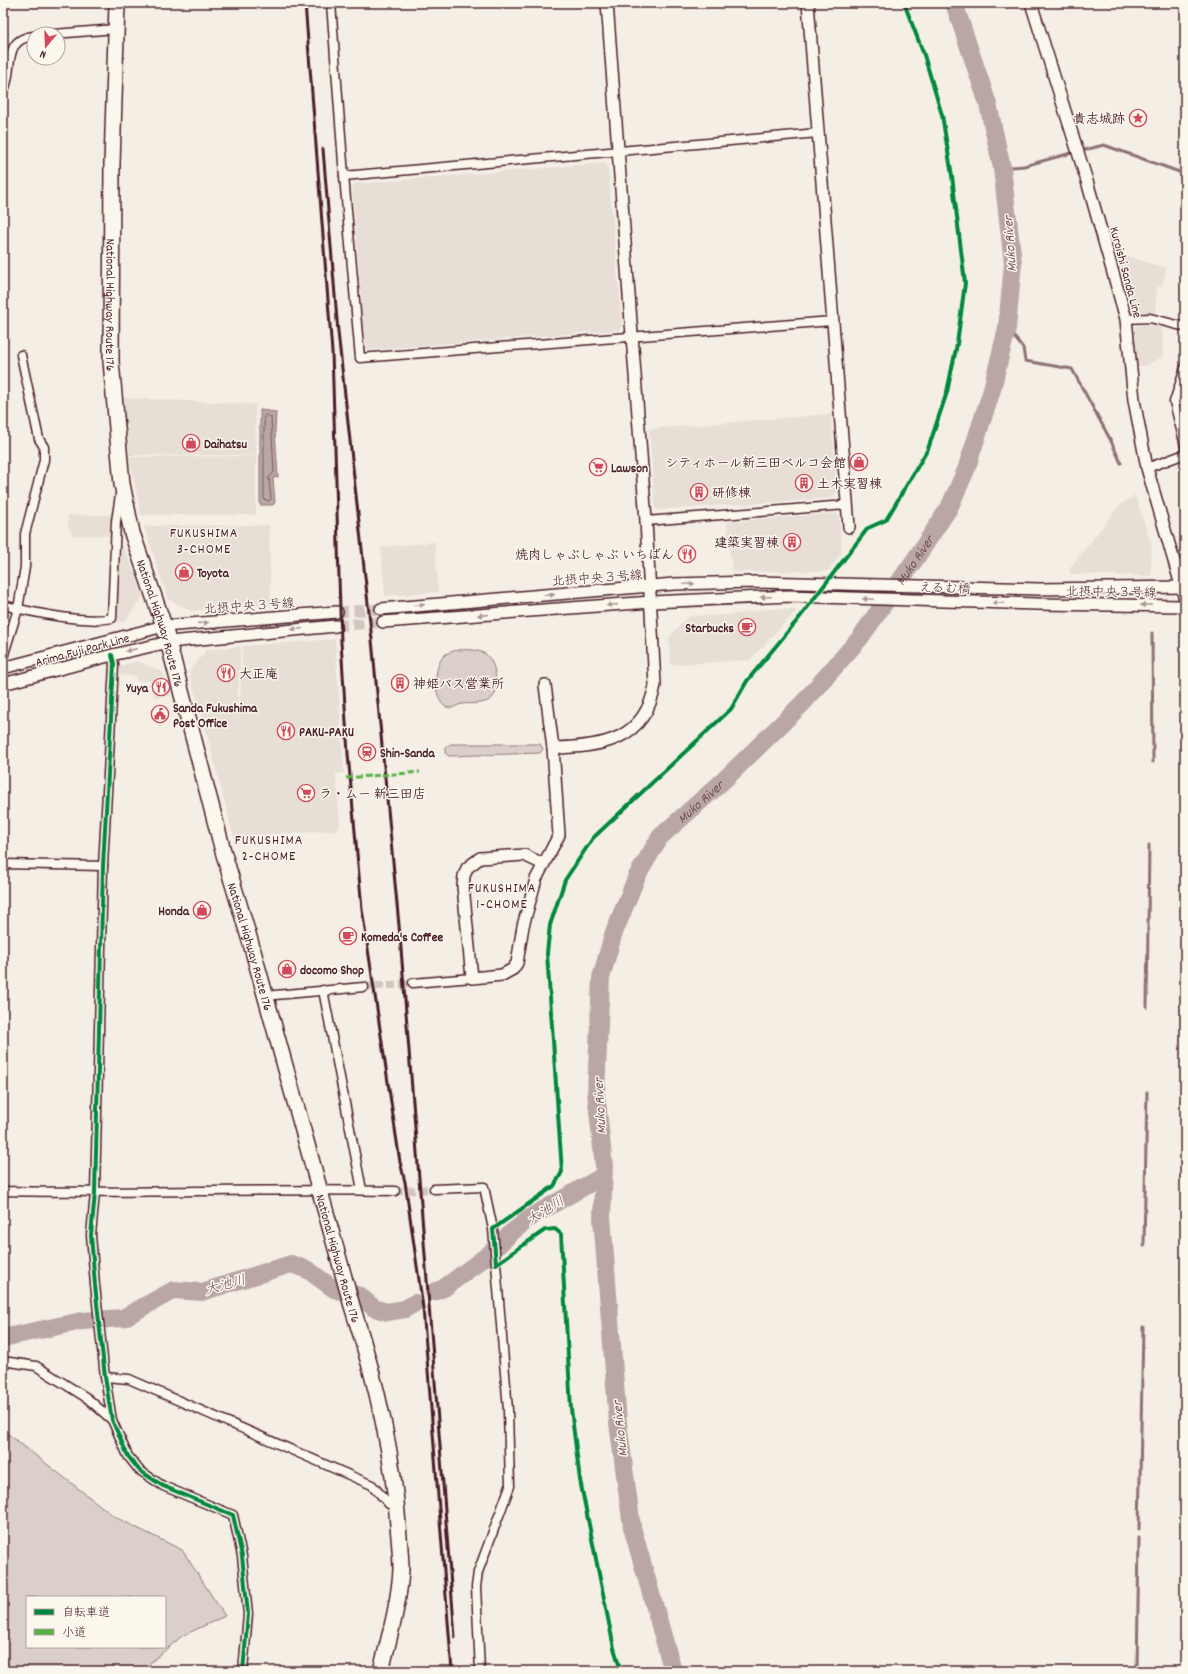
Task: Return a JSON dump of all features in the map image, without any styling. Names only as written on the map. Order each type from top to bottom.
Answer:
[{"type":"highway","name":"National Highway Route 176","points":[[117,3],[112,164],[111,353],[122,484],[132,533],[169,642],[220,840],[365,1348],[386,1431],[397,1505],[401,1569],[395,1613],[381,1671]]},
{"type":"street","points":[[331,3],[360,358],[832,321]]},
{"type":"street","points":[[553,748],[594,746],[607,742],[634,728],[650,705],[655,685],[646,521],[607,3]]},
{"type":"street","points":[[808,3],[846,505],[849,527]]},
{"type":"street","name":"Kuroishi Sanda Line","points":[[1031,3],[1080,160],[1126,319],[1134,400],[1148,468],[1183,587],[1185,599]]},
{"type":"street","points":[[66,33],[116,29]]},
{"type":"street","points":[[3,92],[11,48],[16,41],[26,36]]},
{"type":"street","points":[[344,176],[818,133]]},
{"type":"street","points":[[1126,319],[1150,318],[1185,327]]},
{"type":"street","points":[[3,653],[18,609],[25,567],[25,534],[44,460],[44,447],[39,439],[21,355]]},
{"type":"street","points":[[1185,368],[1174,402],[1185,446]]},
{"type":"street","points":[[1148,468],[1185,454]]},
{"type":"street","points":[[3,605],[18,609],[100,621],[112,618],[116,521],[122,484]]},
{"type":"street","points":[[646,521],[846,505]]},
{"type":"street","name":"北摂中央３号線","points":[[381,609],[674,584],[754,582],[816,584]]},
{"type":"street","name":"えるむ橋","points":[[816,584],[1039,589]]},
{"type":"street","name":"北摂中央３号線","points":[[1039,589],[1183,587]]},
{"type":"street","name":"えるむ橋","points":[[651,602],[805,597],[1037,604]]},
{"type":"street","points":[[383,622],[651,602]]},
{"type":"street","name":"北摂中央３号線","points":[[1037,604],[1185,606]]},
{"type":"street","name":"北摂中央３号線","points":[[164,626],[337,612]]},
{"type":"street","name":"Arima Fuji Park Line","points":[[3,668],[164,626]]},
{"type":"street","points":[[169,642],[336,626]]},
{"type":"street","name":"Arima Fuji Park Line","points":[[3,684],[112,654],[169,642]]},
{"type":"street","points":[[112,654],[114,664],[102,866],[94,1193],[91,1235],[105,1377],[112,1420],[128,1456],[138,1470],[163,1486],[233,1515],[242,1556],[248,1614],[243,1671]]},
{"type":"street","points":[[413,983],[502,975],[513,969],[517,963],[526,911],[536,879],[559,835],[553,748],[545,685]]},
{"type":"street","points":[[472,978],[463,886],[467,868],[480,858],[524,855],[543,864]]},
{"type":"street","points":[[3,864],[102,866]]},
{"type":"street","points":[[264,996],[364,987]]},
{"type":"street","points":[[323,990],[362,1190]]},
{"type":"street","points":[[434,1189],[484,1187],[492,1229],[496,1264],[508,1410],[510,1486],[478,1572],[476,1587],[480,1671]]},
{"type":"street","points":[[3,1191],[94,1193],[320,1189],[395,1191]]},
{"type":"street","points":[[3,1361],[36,1366],[87,1398],[112,1420]]},
{"type":"street","points":[[105,1377],[129,1379],[329,1465],[372,1484],[389,1504],[397,1505]]},
{"type":"shaded area","points":[[605,163],[608,167],[622,326],[618,330],[368,350],[365,348],[352,188],[354,184]]},
{"type":"shaded area","points":[[1119,254],[1166,268],[1162,287],[1157,287],[1155,315],[1132,309]]},
{"type":"shaded area","points":[[1148,324],[1162,328],[1163,356],[1146,366],[1137,366],[1135,326]]},
{"type":"shaded area","points":[[123,398],[255,404],[256,455],[129,455]]},
{"type":"shaded area","points":[[831,414],[837,493],[832,498],[657,510],[655,508],[649,429]]},
{"type":"shaded area","points":[[256,456],[256,515],[141,515],[129,457]]},
{"type":"shaded area","points":[[1135,495],[1152,547],[1151,576],[1070,574],[1070,568],[1119,506]]},
{"type":"shaded area","name":"建築実習棟","points":[[835,513],[839,516],[842,552],[828,571],[732,572],[727,522]]},
{"type":"shaded area","points":[[68,515],[114,515],[112,536],[73,535],[68,527]]},
{"type":"shaded area","points":[[269,525],[271,605],[191,611],[168,599],[144,526]]},
{"type":"shaded area","points":[[435,542],[438,592],[385,596],[381,547]]},
{"type":"shaded area","points":[[120,546],[123,546],[143,596],[125,621],[120,623],[117,619]]},
{"type":"shaded area","points":[[767,609],[797,610],[750,660],[671,665],[669,637],[689,616],[729,615]]},
{"type":"shaded area","points":[[335,639],[344,773],[336,774],[340,825],[336,830],[234,837],[201,712],[233,711],[200,711],[189,672],[207,649],[241,647],[237,711],[239,712],[243,646]]},
{"type":"shaded area","points":[[458,650],[475,650],[481,652],[490,659],[493,664],[496,681],[495,694],[486,702],[461,704],[451,708],[445,706],[441,701],[436,685],[438,667],[441,659],[446,654]]},
{"type":"shaded area","points":[[137,661],[163,672],[171,696],[154,697],[152,681],[136,681],[135,676],[118,675],[118,666]]},
{"type":"shaded area","points":[[451,744],[540,744],[543,749],[540,753],[449,756],[445,753],[445,748]]},
{"type":"shaded area","points":[[8,1434],[115,1517],[182,1550],[225,1616],[182,1636],[150,1663],[149,1671],[3,1671],[3,1441]]},
{"type":"water","points":[[260,410],[276,412],[275,431],[278,477],[273,478],[275,502],[273,505],[260,505]]},
{"type":"waterway","name":"Muko River","points":[[673,1671],[632,1527],[618,1423],[602,1217],[604,1166],[596,1093],[601,978],[613,935],[637,876],[660,837],[723,781],[802,704],[860,638],[949,508],[966,470],[991,393],[1007,328],[1013,263],[1002,168],[988,104],[954,3]]},
{"type":"waterway","points":[[1080,151],[1104,145],[1185,174]]},
{"type":"waterway","points":[[1002,168],[1024,166],[1075,152]]},
{"type":"waterway","points":[[1007,328],[1023,348],[1025,361],[1072,369],[1110,439],[1121,463]]},
{"type":"waterway","points":[[1152,633],[1153,762]]},
{"type":"waterway","points":[[1147,1007],[1149,845]]},
{"type":"waterway","points":[[1144,1246],[1147,1092]]},
{"type":"waterway","name":"大池川","points":[[434,1292],[444,1288],[488,1255],[512,1232],[534,1215],[603,1176]]},
{"type":"waterway","name":"大池川","points":[[3,1339],[82,1321],[123,1318],[174,1290],[202,1292],[291,1264],[308,1270],[334,1289],[360,1296],[374,1308],[387,1312],[405,1309],[415,1303]]},
{"type":"waterway","points":[[1139,1529],[1143,1327]]},
{"type":"waterway","points":[[1137,1671],[1139,1538]]},
{"type":"tunnel","points":[[337,612],[381,609]]},
{"type":"tunnel","points":[[336,626],[383,622]]},
{"type":"tunnel","points":[[364,987],[413,983]]},
{"type":"tunnel","points":[[395,1191],[434,1189]]},
{"type":"railway","points":[[305,3],[332,352],[341,642],[348,754],[362,909],[400,1162],[405,1182],[423,1308],[452,1671]]},
{"type":"railway","points":[[323,149],[338,332],[372,640],[400,936],[455,1637]]},
{"type":"marked path","points":[[346,778],[420,772]]},
{"type":"cycle path","points":[[621,1671],[614,1648],[580,1480],[571,1409],[561,1234],[555,1229],[545,1230],[496,1264],[493,1229],[554,1186],[562,1172],[547,953],[550,925],[565,880],[593,838],[731,709],[747,681],[800,617],[868,528],[886,520],[928,449],[947,392],[957,344],[965,283],[952,176],[942,115],[924,55],[904,3]]},
{"type":"cycle path","points":[[112,655],[114,664],[103,866],[95,1193],[91,1235],[105,1377],[112,1420],[128,1456],[139,1470],[163,1486],[233,1515],[242,1556],[248,1614],[243,1671]]},
{"type":"place","name":"貴志城跡","points":[[1138,118]]},
{"type":"place","name":"Daihatsu","points":[[191,443]]},
{"type":"place","name":"シティホール新三田ベルコ会館","points":[[859,462]]},
{"type":"place","name":"Lawson","points":[[598,467]]},
{"type":"place","name":"土木実習棟","points":[[804,483]]},
{"type":"place","name":"研修棟","points":[[699,492]]},
{"type":"place","name":"建築実習棟","points":[[792,542]]},
{"type":"place","name":"焼肉しゃぶしゃぶ いちばん","points":[[687,554]]},
{"type":"place","name":"Toyota","points":[[184,572]]},
{"type":"place","name":"Starbucks","points":[[747,627]]},
{"type":"place","name":"大正庵","points":[[226,673]]},
{"type":"place","name":"神姫バス営業所","points":[[400,683]]},
{"type":"place","name":"Yuya","points":[[161,687]]},
{"type":"place","name":"Sanda Fukushima Post Office","points":[[160,714]]},
{"type":"place","name":"PAKU-PAKU","points":[[286,731]]},
{"type":"place","name":"Shin-Sanda","points":[[367,752]]},
{"type":"place","name":"ラ・ムー 新三田店","points":[[306,793]]},
{"type":"place","name":"Honda","points":[[202,910]]},
{"type":"place","name":"Komeda's Coffee","points":[[348,936]]},
{"type":"place","name":"docomo Shop","points":[[287,969]]},
{"type":"district","name":"FUKUSHIMA 3-CHOME","points":[[204,540]]},
{"type":"district","name":"FUKUSHIMA 2-CHOME","points":[[269,848]]},
{"type":"district","name":"FUKUSHIMA 1-CHOME","points":[[502,896]]}]
